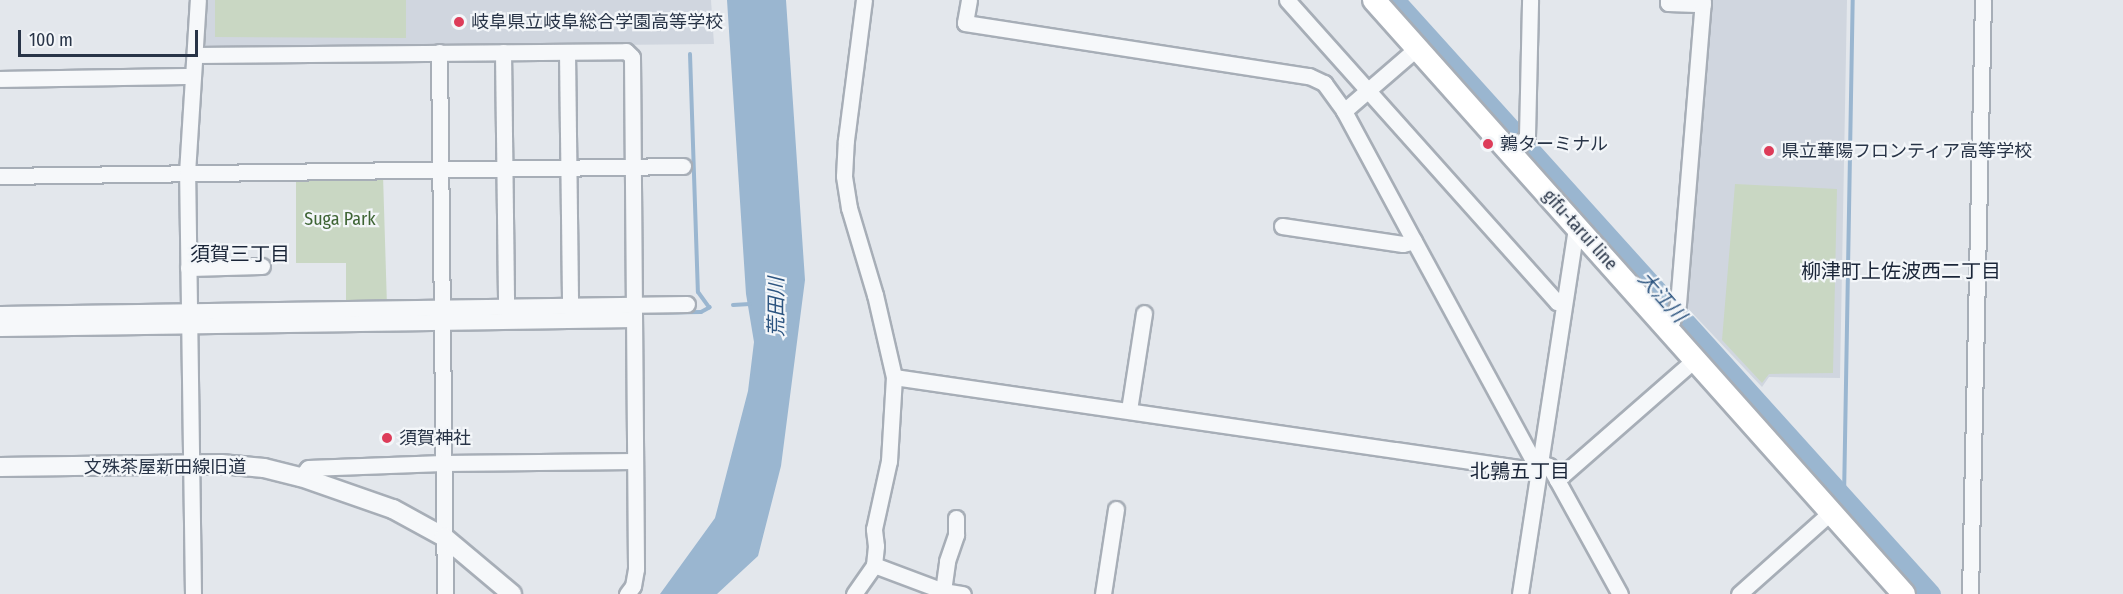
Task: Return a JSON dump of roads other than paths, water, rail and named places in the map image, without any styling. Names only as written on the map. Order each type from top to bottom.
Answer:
[{"type":"main road","name":"gifu-tarui line","points":[[1374,0],[1417,48],[1519,146],[1578,228],[1672,319],[1695,359],[1904,594]]},
{"type":"street","points":[[193,594],[187,174],[198,0]]},
{"type":"street","points":[[854,594],[874,565],[876,546],[874,529],[890,452],[894,377],[875,295],[849,208],[844,176],[846,140],[864,0]]},
{"type":"street","points":[[969,0],[965,23],[1309,76],[1324,83],[1344,111],[1539,467]]},
{"type":"street","points":[[1287,0],[1557,302],[1564,304]]},
{"type":"street","points":[[1519,146],[1530,0]]},
{"type":"street","points":[[1668,0],[1668,3],[1703,2],[1672,319]]},
{"type":"street","points":[[1970,594],[1983,0]]},
{"type":"street","points":[[1344,111],[1417,48]]},
{"type":"street","points":[[0,79],[439,52],[626,51],[632,57],[636,569],[633,586],[627,594]]},
{"type":"street","points":[[439,52],[445,594]]},
{"type":"street","points":[[503,52],[506,307]]},
{"type":"street","points":[[567,52],[570,305]]},
{"type":"street","points":[[0,70],[194,66]]},
{"type":"street","points":[[0,176],[683,166]]},
{"type":"street","points":[[1282,226],[1403,244],[1414,241]]},
{"type":"street","points":[[1520,594],[1575,234],[1578,228]]},
{"type":"street","points":[[188,268],[262,266]]},
{"type":"street","points":[[0,328],[188,319],[634,312],[687,304]]},
{"type":"street","points":[[442,314],[506,307],[570,305],[634,312]]},
{"type":"street","points":[[1129,410],[1144,313]]},
{"type":"street","points":[[0,314],[188,319]]},
{"type":"street","points":[[1557,480],[1695,359]]},
{"type":"street","points":[[894,377],[1539,467],[1549,466],[1620,594]]},
{"type":"street","points":[[302,477],[308,468],[442,463],[634,461]]},
{"type":"street","name":"文殊茶屋新田線旧道","points":[[0,467],[191,464],[264,468],[302,477],[393,509],[444,537],[512,594]]},
{"type":"street","points":[[1103,594],[1116,509]]},
{"type":"street","points":[[1739,594],[1832,512]]},
{"type":"street","points":[[943,591],[947,561],[956,535],[956,518]]},
{"type":"street","points":[[874,565],[943,591],[963,594]]},
{"type":"water","name":"荒田川","points":[[727,0],[786,0],[805,280],[781,466],[758,556],[717,594],[660,594],[715,518],[748,391],[754,342],[746,294]]},
{"type":"waterway","name":"大江川","points":[[1394,0],[1930,594]]},
{"type":"waterway","points":[[1844,498],[1853,0]]},
{"type":"waterway","points":[[690,54],[698,292],[709,307]]},
{"type":"waterway","points":[[733,305],[750,304]]},
{"type":"waterway","points":[[638,313],[701,312],[710,307]]},
{"type":"place","name":"岐阜県立岐阜総合学園高等学校","points":[[459,22]]},
{"type":"place","name":"鶉ターミナル","points":[[1488,144]]},
{"type":"place","name":"県立華陽フロンティア高等学校","points":[[1769,151]]},
{"type":"place","name":"須賀神社","points":[[387,438]]},
{"type":"district","name":"須賀三丁目","points":[[240,254]]},
{"type":"district","name":"柳津町上佐波西二丁目","points":[[1901,271]]},
{"type":"district","name":"北鶉五丁目","points":[[1520,471]]},
{"type":"park label","name":"Suga Park","points":[[340,219]]}]
